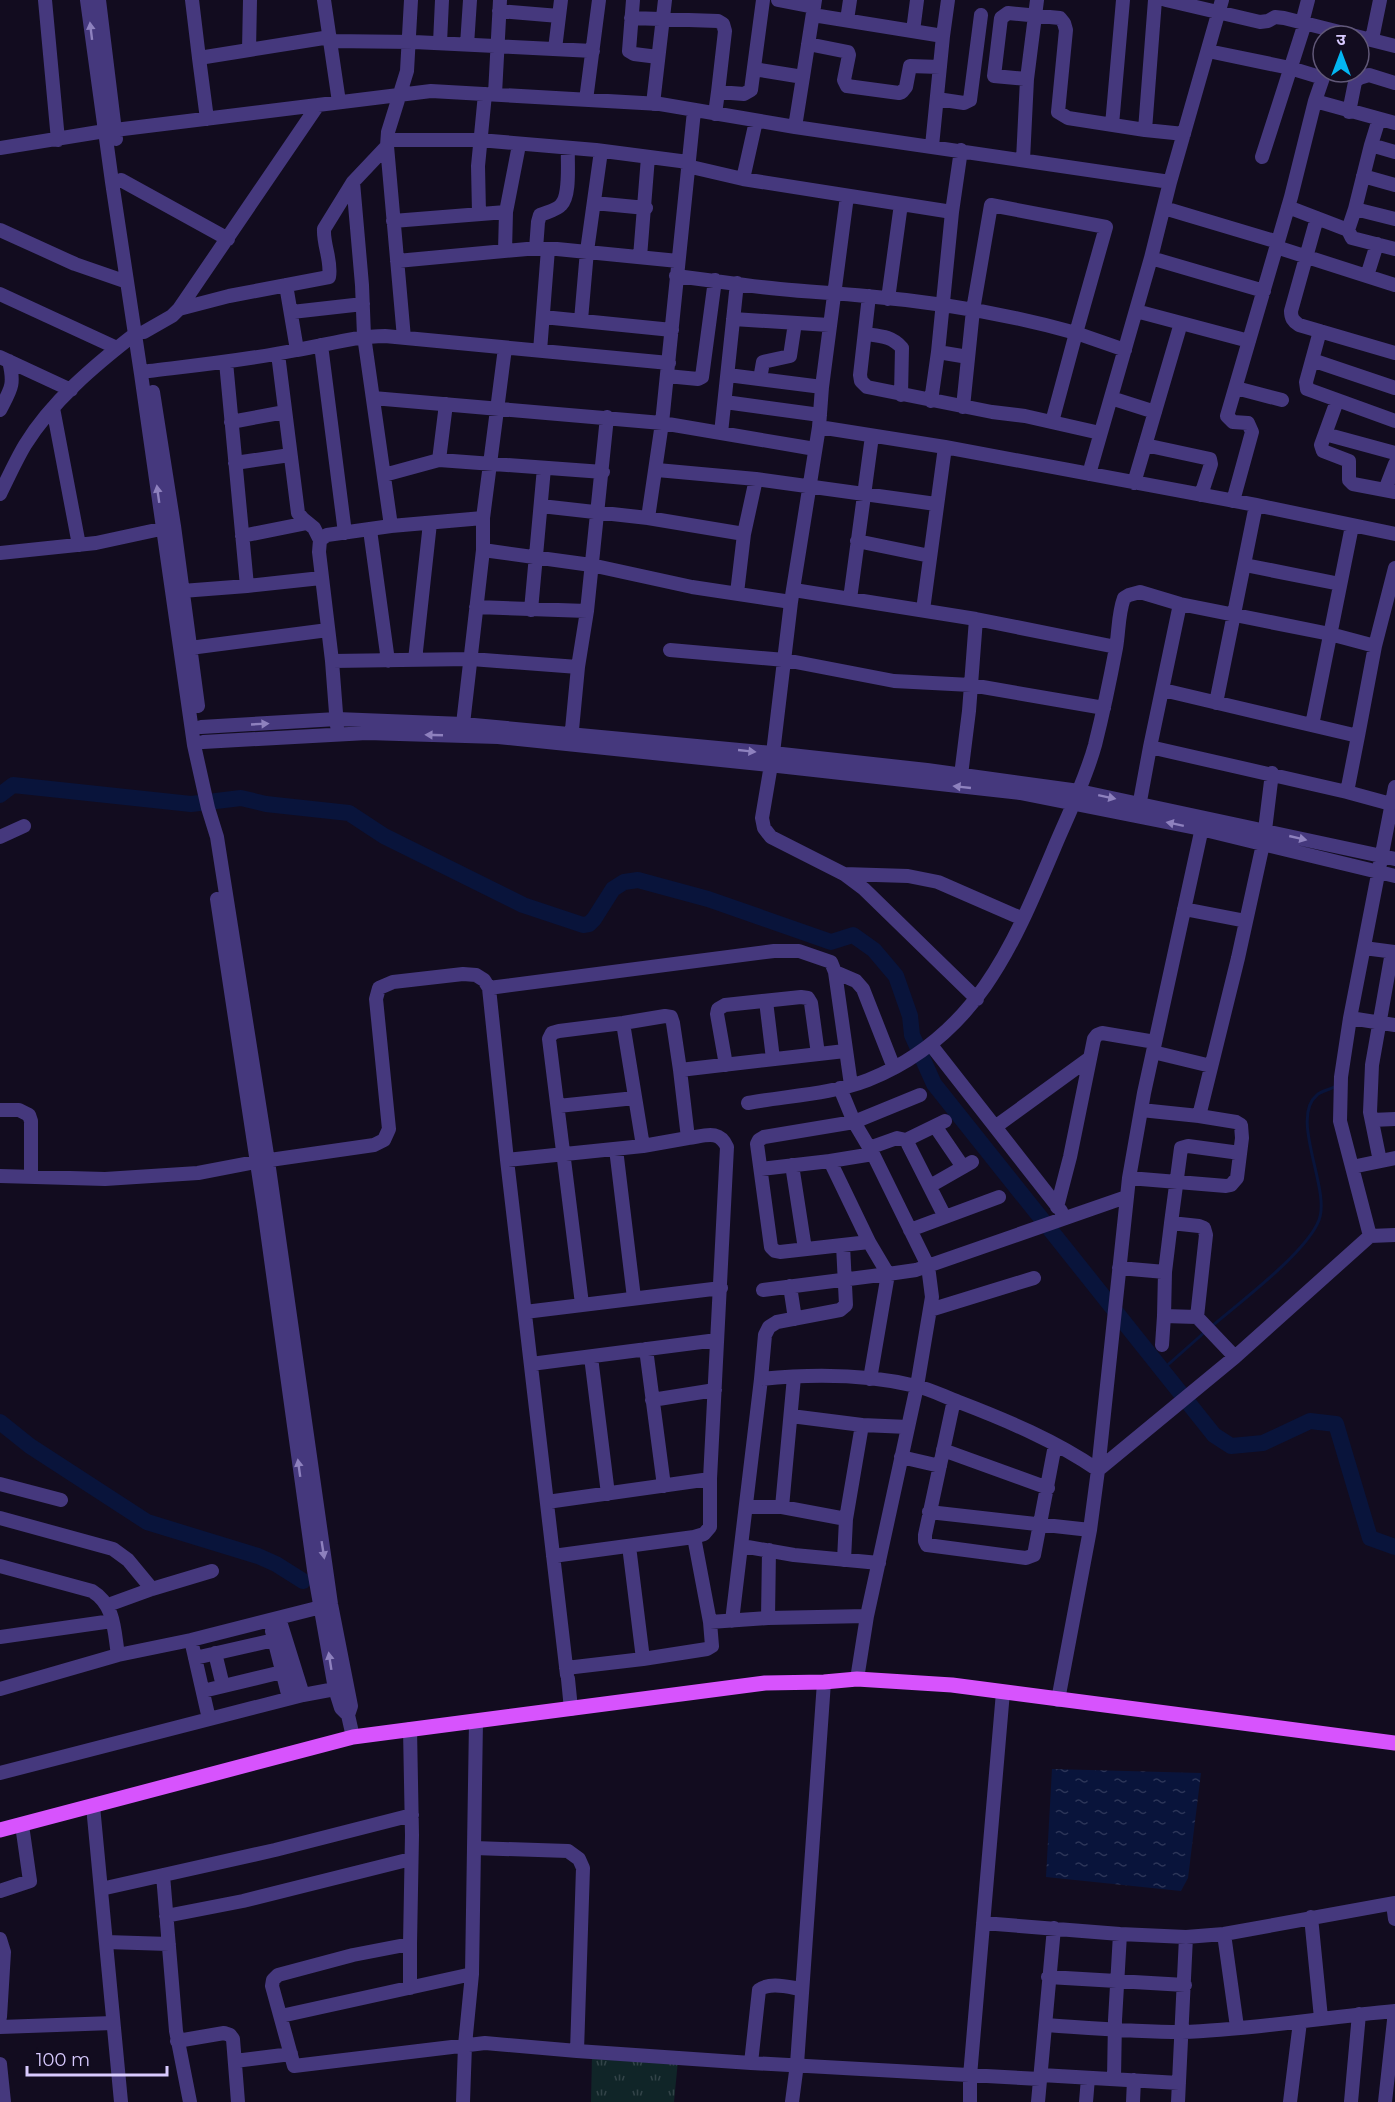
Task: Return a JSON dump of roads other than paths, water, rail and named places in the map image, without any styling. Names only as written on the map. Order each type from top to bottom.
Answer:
[{"type":"main road","points":[[0,1830],[353,1737],[765,1683],[857,1679],[952,1685],[1395,1743]]},
{"type":"street","points":[[45,0],[58,140]]},
{"type":"street","points":[[87,0],[121,180],[140,333],[169,527],[182,591],[201,727],[203,780]]},
{"type":"street","points":[[99,0],[110,131],[127,282],[149,370],[194,745],[208,808],[208,838],[262,1161],[302,1490],[326,1606],[351,1706],[348,1715],[353,1737]]},
{"type":"street","points":[[192,0],[207,119]]},
{"type":"street","points":[[249,50],[250,0]]},
{"type":"street","points":[[324,0],[339,102]]},
{"type":"street","points":[[404,338],[387,143],[392,118],[407,71],[411,0]]},
{"type":"street","points":[[440,44],[442,0]]},
{"type":"street","points":[[467,45],[470,0]]},
{"type":"street","points":[[555,49],[561,0]]},
{"type":"street","points":[[586,100],[599,0]]},
{"type":"street","points":[[633,0],[628,51],[658,57]]},
{"type":"street","points":[[653,104],[665,0]]},
{"type":"street","points":[[718,92],[746,94],[751,90],[763,0]]},
{"type":"street","points":[[778,0],[814,7],[847,20],[943,36]]},
{"type":"street","points":[[847,20],[850,0]]},
{"type":"street","points":[[913,31],[917,0]]},
{"type":"street","points":[[932,146],[948,0]]},
{"type":"street","points":[[1023,160],[1027,79],[1037,0]]},
{"type":"street","points":[[1112,125],[1123,0]]},
{"type":"street","points":[[1145,130],[1155,0]]},
{"type":"street","points":[[1166,0],[1221,5],[1260,22],[1275,17],[1311,26]]},
{"type":"street","points":[[1262,157],[1290,68],[1308,0]]},
{"type":"street","points":[[1380,0],[1372,39],[1395,46]]},
{"type":"street","points":[[479,213],[477,193],[479,140],[498,46],[500,5],[559,16]]},
{"type":"street","points":[[1089,474],[1221,5]]},
{"type":"street","points":[[795,127],[814,7]]},
{"type":"street","points":[[1027,79],[994,76],[1000,22],[1008,13],[1035,14],[1063,20],[1066,30],[1058,112],[1068,118],[1184,134]]},
{"type":"street","points":[[937,99],[964,103],[970,100],[981,15]]},
{"type":"street","points":[[631,18],[718,21],[723,24],[725,31],[715,114]]},
{"type":"street","points":[[199,58],[330,39],[593,51]]},
{"type":"street","points":[[808,44],[848,52],[844,80],[847,86],[899,93],[906,87],[910,66],[940,67]]},
{"type":"street","points":[[1208,51],[1311,72]]},
{"type":"street","points":[[754,69],[803,77]]},
{"type":"street","points":[[1349,112],[1355,82],[1359,78],[1369,75],[1395,83]]},
{"type":"street","points":[[1233,501],[1252,436],[1248,423],[1233,422],[1227,416],[1288,207],[1321,84]]},
{"type":"street","points":[[0,148],[110,131],[431,91],[653,104],[1170,182]]},
{"type":"street","points":[[1315,101],[1395,123]]},
{"type":"street","points":[[0,494],[6,468],[53,408],[117,348],[172,316],[179,309],[318,105]]},
{"type":"street","points":[[648,518],[657,470],[694,111]]},
{"type":"street","points":[[1348,230],[1378,119]]},
{"type":"street","points":[[743,179],[756,121]]},
{"type":"street","points":[[179,309],[329,277],[324,229],[353,182],[387,143],[479,140],[601,151],[688,164],[743,179],[952,212]]},
{"type":"street","points":[[505,251],[506,212],[519,145]]},
{"type":"street","points":[[1371,145],[1395,152]]},
{"type":"street","points":[[540,351],[543,317],[540,215],[560,207],[565,200],[568,148]]},
{"type":"street","points":[[931,401],[961,150]]},
{"type":"street","points":[[581,320],[587,251],[601,151]]},
{"type":"street","points":[[640,257],[648,157]]},
{"type":"street","points":[[1363,176],[1395,185]]},
{"type":"street","points":[[121,180],[228,239]]},
{"type":"street","points":[[353,182],[364,336],[391,526]]},
{"type":"street","points":[[847,196],[833,293],[819,421],[762,818],[764,828],[771,837],[844,874],[864,888],[977,999]]},
{"type":"street","points":[[594,203],[645,208]]},
{"type":"street","points":[[888,299],[901,204]]},
{"type":"street","points":[[963,407],[973,310],[991,204],[1106,227],[1052,422]]},
{"type":"street","points":[[1288,207],[1348,230],[1352,238],[1395,249]]},
{"type":"street","points":[[1164,208],[1395,285]]},
{"type":"street","points":[[1355,209],[1395,219]]},
{"type":"street","points":[[393,221],[506,212]]},
{"type":"street","points":[[1317,218],[1291,317],[1299,325],[1395,353]]},
{"type":"street","points":[[0,230],[82,267],[127,282]]},
{"type":"street","points":[[1367,276],[1377,244]]},
{"type":"street","points":[[397,261],[542,249],[587,251],[678,261]]},
{"type":"street","points":[[1151,258],[1264,291]]},
{"type":"street","points":[[676,276],[779,289],[869,296],[973,310],[1043,324],[1125,350]]},
{"type":"street","points":[[149,370],[278,354],[364,336],[540,351],[668,370],[698,379],[702,377],[715,280]]},
{"type":"street","points":[[722,433],[737,283]]},
{"type":"street","points":[[286,285],[297,350]]},
{"type":"street","points":[[0,294],[117,348]]},
{"type":"street","points":[[869,296],[860,371],[861,381],[867,387],[1100,433]]},
{"type":"street","points":[[292,312],[363,303]]},
{"type":"street","points":[[1136,311],[1249,341]]},
{"type":"street","points":[[543,317],[672,330]]},
{"type":"street","points":[[733,319],[829,326]]},
{"type":"street","points":[[1134,483],[1181,322]]},
{"type":"street","points":[[759,379],[763,362],[766,359],[790,356],[795,323]]},
{"type":"street","points":[[1320,331],[1306,382],[1307,389],[1395,421]]},
{"type":"street","points":[[865,334],[887,337],[896,341],[902,348],[901,395]]},
{"type":"street","points":[[321,345],[345,533]]},
{"type":"street","points":[[463,724],[483,550],[483,518],[505,348]]},
{"type":"street","points":[[938,352],[968,357]]},
{"type":"street","points":[[278,354],[298,513],[314,528],[320,540],[321,578],[332,662],[338,735]]},
{"type":"street","points":[[5,359],[71,390]]},
{"type":"street","points":[[0,410],[13,386],[14,378],[5,359]]},
{"type":"street","points":[[1312,360],[1395,388]]},
{"type":"street","points":[[226,362],[247,586]]},
{"type":"street","points":[[728,375],[822,387]]},
{"type":"street","points":[[1236,388],[1282,400]]},
{"type":"street","points":[[373,398],[662,423],[815,449]]},
{"type":"street","points":[[1111,398],[1155,412]]},
{"type":"street","points":[[1337,401],[1321,448],[1323,451],[1349,461],[1350,482],[1390,491],[1395,464]]},
{"type":"street","points":[[725,402],[819,421],[872,436],[945,447],[1256,505],[1395,534]]},
{"type":"street","points":[[439,460],[446,404]]},
{"type":"street","points":[[53,408],[79,545]]},
{"type":"street","points":[[231,422],[285,412]]},
{"type":"street","points":[[571,739],[603,472],[607,417]]},
{"type":"street","points":[[1325,434],[1395,453]]},
{"type":"street","points":[[850,599],[872,436]]},
{"type":"street","points":[[1145,445],[1210,459],[1211,464],[1201,495]]},
{"type":"street","points":[[923,610],[945,447]]},
{"type":"street","points":[[235,463],[290,455]]},
{"type":"street","points":[[384,475],[424,462],[439,460],[603,472]]},
{"type":"street","points":[[531,610],[544,468]]},
{"type":"street","points":[[657,470],[756,479],[936,504]]},
{"type":"street","points":[[737,593],[744,534],[756,479]]},
{"type":"street","points":[[1216,703],[1256,505]]},
{"type":"street","points":[[541,506],[648,518],[744,534]]},
{"type":"street","points":[[320,540],[327,535],[391,526],[483,518]]},
{"type":"street","points":[[242,536],[307,523]]},
{"type":"street","points":[[415,660],[430,523]]},
{"type":"street","points":[[1312,725],[1352,526]]},
{"type":"street","points":[[0,553],[96,543],[169,527]]},
{"type":"street","points":[[370,530],[388,661]]},
{"type":"street","points":[[857,542],[930,556]]},
{"type":"street","points":[[483,550],[591,564],[692,587],[737,593],[850,599],[923,610],[1116,647]]},
{"type":"street","points":[[1245,565],[1340,584]]},
{"type":"street","points":[[1347,792],[1376,646],[1395,568]]},
{"type":"street","points":[[182,591],[321,578]]},
{"type":"street","points":[[748,1103],[846,1086],[867,1080],[927,1048],[977,999],[1000,965],[1023,919],[1077,797],[1094,748],[1104,708],[1124,598],[1140,592],[1180,604],[1330,634],[1376,646]]},
{"type":"street","points":[[1138,810],[1180,604]]},
{"type":"street","points":[[476,607],[587,611]]},
{"type":"street","points":[[961,775],[976,619]]},
{"type":"street","points":[[190,648],[328,630]]},
{"type":"street","points":[[670,650],[785,660],[894,681],[971,685],[1104,708]]},
{"type":"street","points":[[332,662],[471,659],[578,667]]},
{"type":"street","points":[[1163,690],[1358,736]]},
{"type":"street","points":[[201,727],[337,719],[463,724],[571,739],[961,775],[1264,837],[1395,859]]},
{"type":"street","points":[[203,742],[367,732],[571,739]]},
{"type":"street","points":[[1150,747],[1272,773],[1391,804]]},
{"type":"street","points":[[771,759],[1020,793],[1077,797]]},
{"type":"street","points":[[1199,1116],[1264,837],[1272,773]]},
{"type":"street","points":[[1370,1236],[1340,1121],[1341,1077],[1377,873],[1395,787]]},
{"type":"street","points":[[1058,1700],[1090,1530],[1129,1178],[1154,1047],[1203,824]]},
{"type":"street","points":[[0,837],[24,826]]},
{"type":"street","points":[[1264,837],[1377,873],[1395,876]]},
{"type":"street","points":[[844,874],[908,876],[938,882],[1023,919]]},
{"type":"street","points":[[1184,909],[1246,921]]},
{"type":"street","points":[[1364,948],[1394,952],[1378,1022],[1372,1065],[1370,1112],[1380,1161]]},
{"type":"street","points":[[489,988],[786,951],[799,951],[831,962],[836,972],[845,1051],[846,1086],[854,1122],[871,1151],[928,1266],[932,1297],[917,1386],[867,1616],[857,1679]]},
{"type":"street","points":[[836,972],[855,981],[863,989],[897,1066]]},
{"type":"street","points":[[0,1176],[105,1179],[153,1177],[198,1173],[374,1145],[384,1140],[388,1129],[376,999],[379,988],[393,982],[463,974],[476,975],[484,980],[489,988],[571,1709]]},
{"type":"street","points":[[726,1065],[718,1009],[725,1005],[766,1000],[807,998],[811,1003],[818,1054]]},
{"type":"street","points":[[766,1000],[773,1059]]},
{"type":"street","points":[[582,1304],[549,1039],[552,1033],[664,1016],[671,1017],[674,1023],[688,1138]]},
{"type":"street","points":[[1350,1018],[1395,1025]]},
{"type":"street","points":[[623,1023],[643,1146]]},
{"type":"street","points":[[1057,1207],[1070,1157],[1094,1039],[1097,1035],[1102,1033],[1154,1047],[1211,1066]]},
{"type":"street","points":[[927,1048],[994,1127],[1057,1207],[1060,1220]]},
{"type":"street","points":[[680,1070],[845,1051]]},
{"type":"street","points":[[994,1127],[1090,1058]]},
{"type":"street","points":[[869,1242],[775,1251],[771,1247],[757,1144],[764,1137],[854,1122],[920,1095]]},
{"type":"street","points":[[558,1106],[635,1098]]},
{"type":"street","points":[[0,1110],[19,1110],[29,1115],[31,1121],[31,1177]]},
{"type":"street","points":[[1129,1178],[1231,1185],[1237,1178],[1243,1130],[1241,1125],[1236,1122],[1199,1116],[1141,1110]]},
{"type":"street","points":[[1372,1120],[1395,1119]]},
{"type":"street","points":[[761,1169],[830,1161],[871,1151],[897,1138],[906,1140],[940,1123],[968,1164],[930,1186]]},
{"type":"street","points":[[507,1160],[643,1146],[717,1135],[722,1137],[727,1147],[710,1479],[710,1527],[704,1534],[694,1537],[554,1556]]},
{"type":"street","points":[[906,1140],[945,1217]]},
{"type":"street","points":[[1162,1345],[1165,1272],[1179,1152],[1183,1146],[1240,1153]]},
{"type":"street","points":[[616,1149],[634,1298]]},
{"type":"street","points":[[1352,1167],[1395,1158]]},
{"type":"street","points":[[830,1161],[869,1242],[888,1274],[870,1379]]},
{"type":"street","points":[[792,1165],[805,1249]]},
{"type":"street","points":[[910,1230],[999,1197]]},
{"type":"street","points":[[763,1290],[916,1270],[1126,1197]]},
{"type":"street","points":[[1171,1223],[1199,1226],[1204,1228],[1206,1234],[1203,1324]]},
{"type":"street","points":[[1098,1470],[1235,1357],[1370,1236],[1395,1236]]},
{"type":"street","points":[[732,1621],[765,1335],[769,1327],[777,1322],[840,1310],[846,1305],[843,1245]]},
{"type":"street","points":[[1119,1268],[1165,1272]]},
{"type":"street","points":[[930,1310],[1034,1278]]},
{"type":"street","points":[[790,1286],[795,1319]]},
{"type":"street","points":[[525,1312],[721,1288]]},
{"type":"street","points":[[1164,1316],[1203,1324],[1235,1357]]},
{"type":"street","points":[[531,1364],[717,1340]]},
{"type":"street","points":[[645,1349],[664,1486]]},
{"type":"street","points":[[591,1357],[608,1494]]},
{"type":"street","points":[[761,1379],[794,1377],[870,1379],[917,1386],[993,1415],[1079,1457],[1098,1470]]},
{"type":"street","points":[[782,1508],[794,1377]]},
{"type":"street","points":[[652,1400],[715,1390]]},
{"type":"street","points":[[954,1400],[929,1512],[925,1535],[927,1545],[1026,1558],[1034,1555],[1055,1445]]},
{"type":"street","points":[[791,1416],[862,1425],[908,1427]]},
{"type":"street","points":[[844,1560],[846,1519],[862,1425]]},
{"type":"street","points":[[943,1450],[1048,1488]]},
{"type":"street","points":[[902,1457],[940,1466]]},
{"type":"street","points":[[547,1502],[710,1479]]},
{"type":"street","points":[[0,1484],[61,1500]]},
{"type":"street","points":[[746,1508],[782,1508],[846,1519]]},
{"type":"street","points":[[929,1512],[1090,1530]]},
{"type":"street","points":[[0,1518],[113,1549],[128,1560],[152,1589]]},
{"type":"street","points":[[567,1674],[707,1649],[712,1646],[710,1622],[694,1537]]},
{"type":"street","points":[[629,1546],[643,1659]]},
{"type":"street","points":[[742,1546],[879,1563]]},
{"type":"street","points":[[768,1618],[769,1550]]},
{"type":"street","points":[[0,1566],[92,1591],[101,1596],[108,1605],[118,1655]]},
{"type":"street","points":[[108,1605],[212,1571]]},
{"type":"street","points":[[0,1689],[118,1655],[191,1640],[326,1606]]},
{"type":"street","points":[[326,1606],[334,1689],[341,1708],[348,1715]]},
{"type":"street","points":[[710,1622],[867,1616]]},
{"type":"street","points":[[274,1619],[274,1640],[282,1672],[296,1697]]},
{"type":"street","points":[[274,1619],[296,1697]]},
{"type":"street","points":[[0,1637],[112,1621]]},
{"type":"street","points":[[191,1640],[209,1719]]},
{"type":"street","points":[[195,1658],[274,1640]]},
{"type":"street","points":[[215,1653],[223,1686]]},
{"type":"street","points":[[203,1691],[282,1672]]},
{"type":"street","points":[[792,2102],[797,2064],[824,1682]]},
{"type":"street","points":[[0,1773],[334,1689]]},
{"type":"street","points":[[970,2102],[970,2076],[1003,1692]]},
{"type":"street","points":[[463,2102],[465,2045],[472,1974],[476,1721]]},
{"type":"street","points":[[410,1730],[412,1815],[410,1988]]},
{"type":"street","points":[[93,1806],[121,2102]]},
{"type":"street","points":[[101,1889],[310,1842],[412,1815]]},
{"type":"street","points":[[0,1891],[30,1881],[22,1825]]},
{"type":"street","points":[[474,1848],[568,1851],[579,1859],[583,1868],[577,2051]]},
{"type":"street","points":[[166,1916],[243,1901],[411,1860]]},
{"type":"street","points":[[163,1875],[177,2041],[190,2102]]},
{"type":"street","points":[[983,1923],[1186,1937],[1224,1934],[1394,1904],[1395,1919]]},
{"type":"street","points":[[1311,1917],[1321,2018]]},
{"type":"street","points":[[1038,2102],[1054,1928]]},
{"type":"street","points":[[1114,2079],[1114,2030],[1120,1934]]},
{"type":"street","points":[[1224,1934],[1237,2027]]},
{"type":"street","points":[[1178,2102],[1186,1937]]},
{"type":"street","points":[[0,1939],[4,1952],[0,2017]]},
{"type":"street","points":[[106,1942],[169,1944]]},
{"type":"street","points":[[410,1944],[353,1955],[278,1975],[273,1980],[272,1986],[294,2066],[491,2043],[751,2063],[970,2076],[1088,2078],[1179,2083]]},
{"type":"street","points":[[281,2016],[472,1974]]},
{"type":"street","points":[[1048,1977],[1185,1985]]},
{"type":"street","points":[[751,2063],[759,1990],[764,1986],[801,1989]]},
{"type":"street","points":[[1045,2025],[1183,2032],[1395,2011],[1385,2102]]},
{"type":"street","points":[[1350,2102],[1359,2014]]},
{"type":"street","points":[[1290,2102],[1300,2022]]},
{"type":"street","points":[[0,2026],[113,2023]]},
{"type":"street","points":[[177,2041],[224,2033],[230,2035],[233,2039],[238,2102]]},
{"type":"street","points":[[235,2061],[291,2054]]},
{"type":"street","points":[[0,2064],[4,2102]]},
{"type":"street","points":[[1086,2102],[1088,2078]]},
{"type":"street","points":[[1133,2102],[1134,2080]]},
{"type":"water","points":[[1052,1769],[1201,1773],[1188,1878],[1181,1891],[1046,1877]]},
{"type":"waterway","points":[[0,795],[13,785],[191,804],[241,798],[266,804],[349,813],[384,836],[523,905],[583,925],[589,924],[594,919],[613,889],[624,882],[638,880],[708,899],[831,942],[853,935],[874,950],[896,976],[910,1016],[912,1035],[934,1084],[1214,1435],[1231,1446],[1263,1443],[1310,1421],[1336,1424],[1370,1538],[1395,1547]]},
{"type":"waterway","points":[[1211,1327],[1287,1262],[1312,1233],[1319,1220],[1320,1191],[1308,1136],[1307,1120],[1310,1106],[1317,1095],[1334,1087]]},
{"type":"waterway","points":[[1162,1370],[1206,1331]]},
{"type":"waterway","points":[[0,1422],[30,1446],[147,1522],[258,1556],[303,1581]]}]
